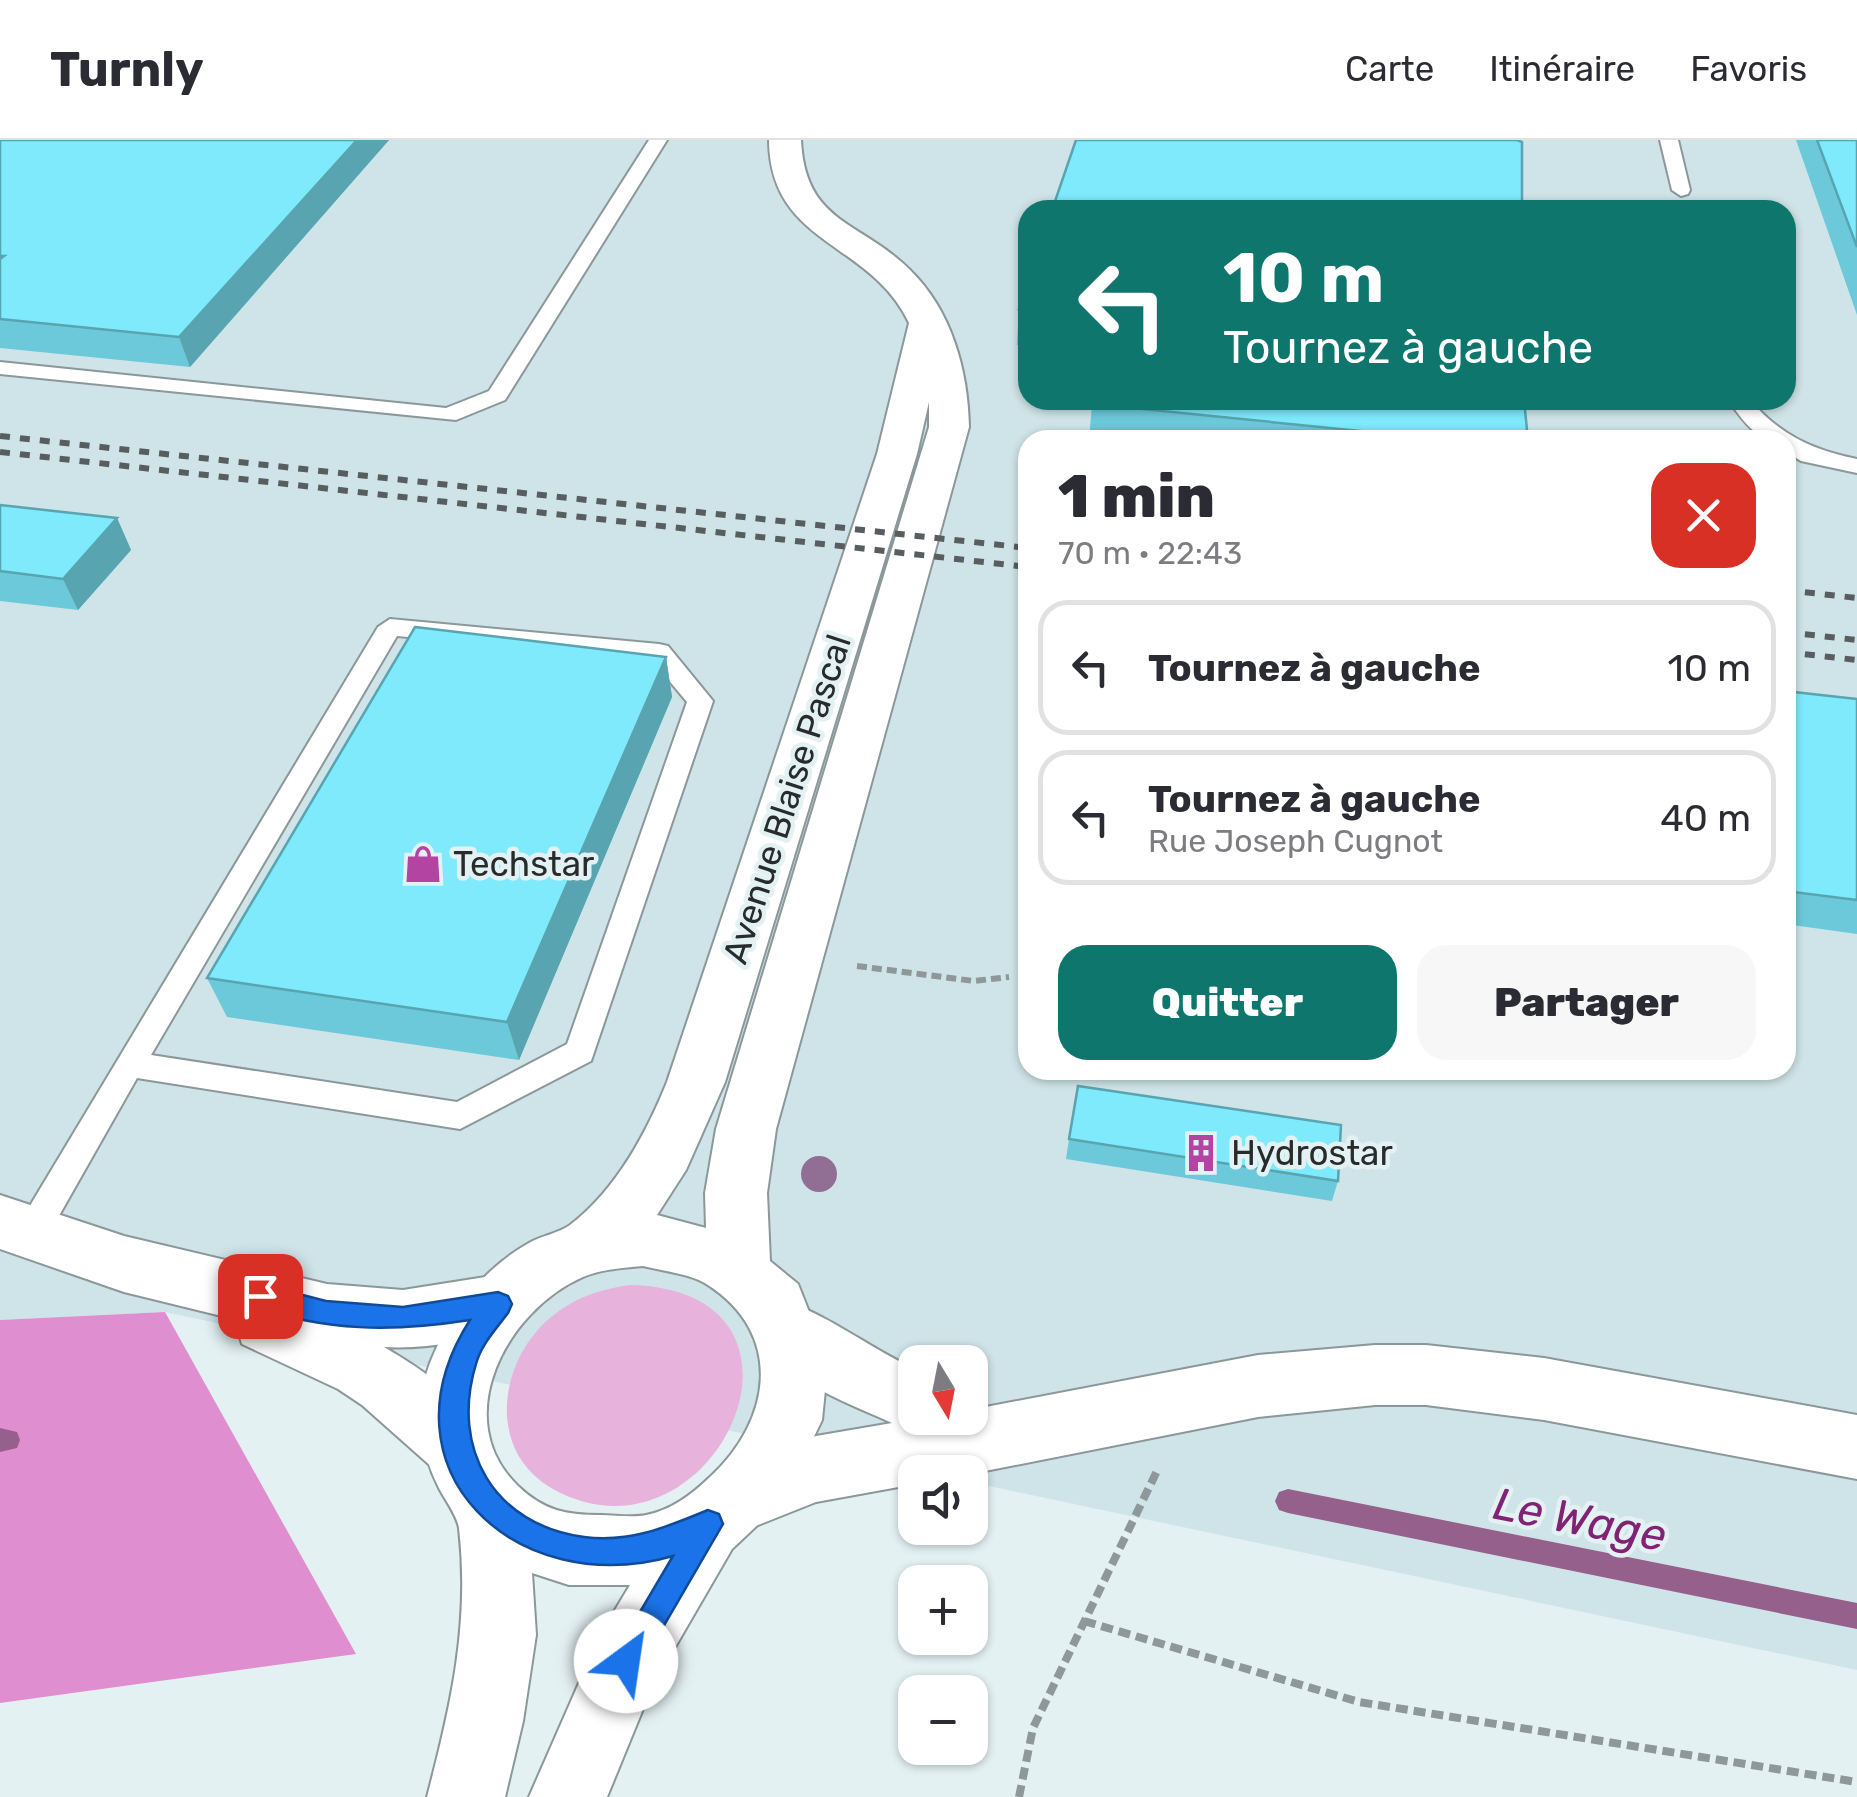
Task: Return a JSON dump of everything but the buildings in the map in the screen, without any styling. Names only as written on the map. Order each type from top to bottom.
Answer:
[{"type":"main road","name":"Avenue Blaise Pascal","points":[[740,1267],[736,1193],[746,1128],[946,448],[950,397],[944,368],[926,323],[901,281],[823,224],[798,200],[784,172],[784,140]]},
{"type":"main road","name":"Avenue Blaise Pascal","points":[[590,1246],[628,1209],[659,1169],[696,1082],[898,454],[923,353],[926,323]]},
{"type":"main road","points":[[16,1228],[124,1264],[346,1360],[385,1383],[457,1444]]},
{"type":"main road","points":[[568,1797],[626,1661],[726,1510],[772,1462],[790,1422],[796,1381],[788,1331],[772,1300],[740,1267],[694,1246],[669,1240],[590,1246],[547,1265],[498,1304],[477,1332],[457,1379],[454,1413],[457,1444],[466,1474],[493,1511],[534,1539],[584,1552],[639,1551],[675,1541],[726,1510],[816,1468],[968,1443],[1192,1398],[1316,1379],[1426,1376],[1544,1388],[1857,1447]]},
{"type":"main road","points":[[124,1264],[326,1312],[374,1318],[433,1316],[498,1304]]},
{"type":"main road","points":[[788,1331],[850,1372],[898,1393]]},
{"type":"main road","points":[[988,1411],[1023,1412],[1192,1398]]},
{"type":"main road","points":[[466,1797],[499,1634],[493,1511]]},
{"type":"lane","points":[[0,368],[448,416],[498,395],[658,140]]},
{"type":"lane","points":[[1669,140],[1681,190]]},
{"type":"lane","points":[[1747,410],[1765,430]]},
{"type":"lane","points":[[1796,448],[1809,456],[1857,466]]},
{"type":"lane","points":[[16,1228],[129,1064],[390,627],[658,652],[700,700],[580,1052],[460,1116],[129,1064]]},
{"type":"path","points":[[794,958],[974,981],[1010,978]]},
{"type":"path","points":[[1020,1797],[1033,1728],[1192,1398]]},
{"type":"path","points":[[1084,1621],[1359,1702],[1857,1782]]},
{"type":"shaded area","points":[[0,140],[1857,140],[1857,1670],[988,1486],[988,1455],[898,1455],[898,1466],[165,1312],[0,1320]]},
{"type":"shaded area","points":[[630,1285],[695,1299],[732,1332],[743,1375],[732,1422],[705,1465],[663,1495],[611,1506],[553,1489],[530,1472],[516,1450],[508,1426],[507,1400],[523,1350],[539,1329],[576,1301]]},
{"type":"shaded area","points":[[165,1312],[356,1654],[0,1703],[0,1320]]},
{"type":"waterway","name":"Le Wage","points":[[0,1440],[8,1440]]},
{"type":"waterway","name":"Le Wage","points":[[1288,1501],[1857,1616]]},
{"type":"railway","points":[[0,436],[1018,547]]},
{"type":"railway","points":[[0,452],[1018,566]]},
{"type":"railway","points":[[1796,591],[1857,598]]},
{"type":"railway","points":[[1796,633],[1857,640]]},
{"type":"railway","points":[[1796,653],[1857,660]]},
{"type":"place","name":"Techstar","points":[[423,864]]},
{"type":"place","name":"Hydrostar","points":[[1201,1153]]},
{"type":"route","points":[[260,1296],[326,1312],[403,1319],[498,1304],[477,1332],[462,1362],[454,1396],[454,1429],[460,1459],[493,1511],[534,1539],[584,1552],[639,1551],[675,1541],[708,1524],[626,1661]]}]
